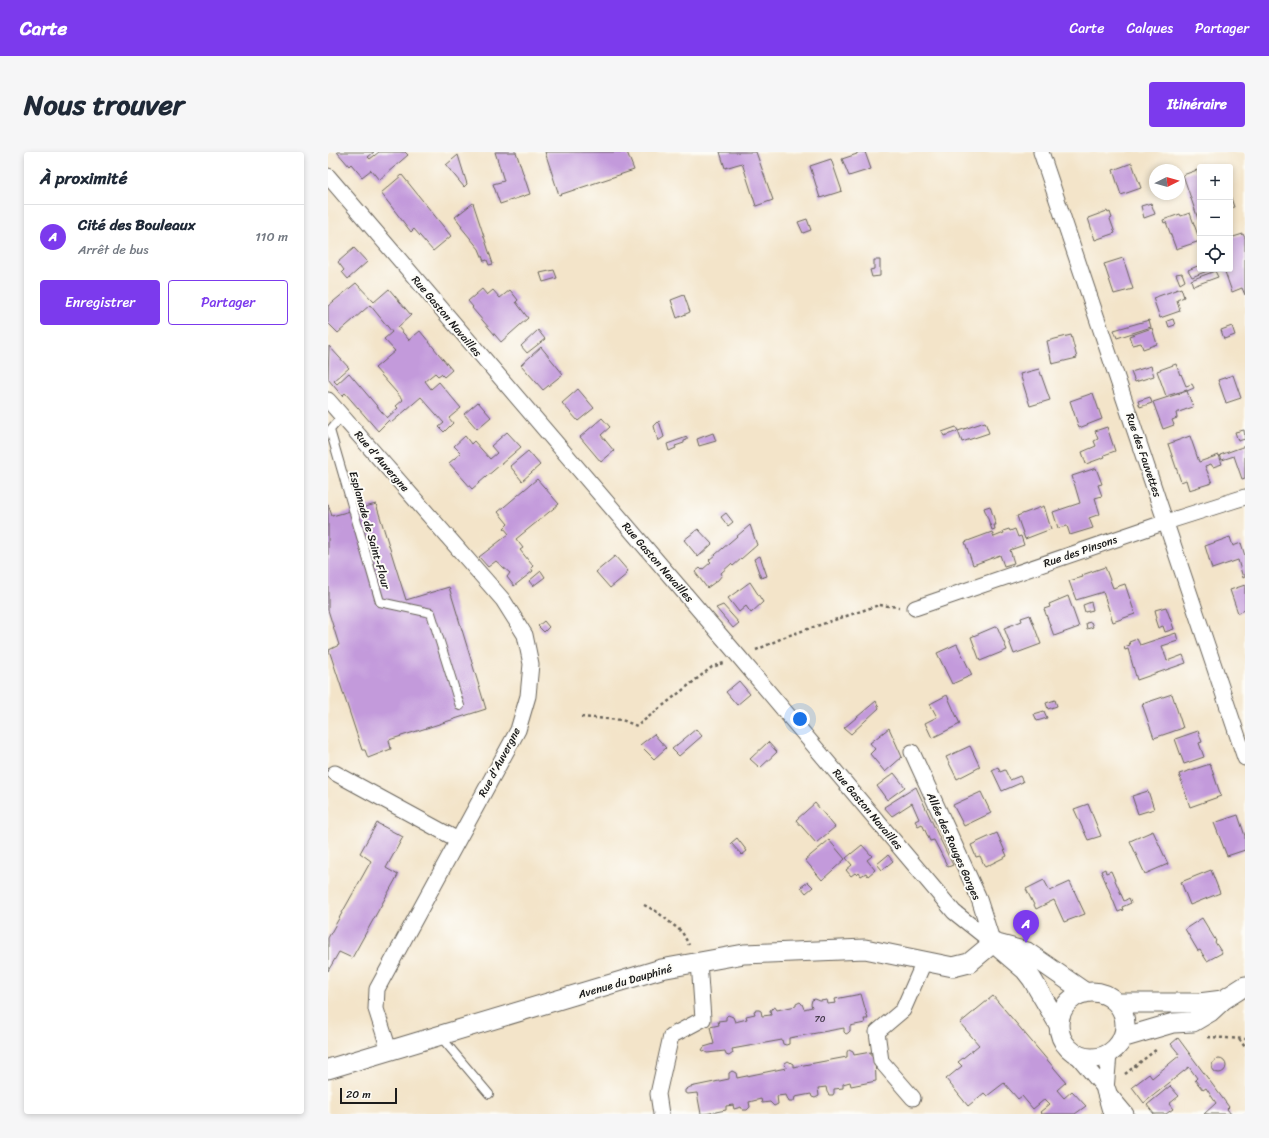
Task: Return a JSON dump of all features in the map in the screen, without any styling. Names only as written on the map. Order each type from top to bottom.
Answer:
[{"type":"street","name":"Rue des Fauvettes","points":[[1041,152],[1245,758]]},
{"type":"street","name":"Rue Gaston Navailles","points":[[328,176],[740,658],[954,912],[1025,970],[1032,979],[1059,1025]]},
{"type":"street","name":"Rue d'Auvergne","points":[[328,400],[503,600],[525,635],[531,664],[528,696],[518,730],[377,989],[376,1009],[389,1050]]},
{"type":"street","name":"Rue des Pinsons","points":[[915,608],[1166,522],[1245,497]]},
{"type":"street","name":"Allée des Rouges Gorges","points":[[912,752],[978,896],[993,943]]},
{"type":"street","points":[[335,772],[458,840]]},
{"type":"street","name":"Rue Gaston Navailles","points":[[993,943],[1027,952],[1086,993]]},
{"type":"street","name":"Avenue du Dauphiné","points":[[328,1068],[661,969],[744,954],[865,949],[953,967],[969,963],[993,943]]},
{"type":"street","points":[[661,1114],[658,1094],[671,1036],[703,1019],[699,962]]},
{"type":"street","points":[[913,1098],[881,1061],[877,1032],[903,1010],[924,962]]},
{"type":"street","points":[[1122,1038],[1173,1023],[1193,1022],[1210,1012],[1223,1000],[1245,986]]},
{"type":"street","points":[[1113,1114],[1106,1090],[1110,1054],[1122,1038],[1125,1026],[1124,1015],[1118,1003],[1099,992],[1093,991],[1076,995],[1067,1003],[1061,1013],[1059,1025],[1061,1036],[1066,1045],[1074,1052],[1106,1090],[1126,1114]]},
{"type":"street","points":[[1118,1003],[1198,1004],[1223,1000]]},
{"type":"street","points":[[1074,1052],[1085,1057],[1096,1058],[1110,1054]]},
{"type":"lane","name":"Esplanade de Saint-Flour","points":[[342,416],[330,430],[380,602],[431,613],[460,706]]},
{"type":"lane","points":[[440,1035],[489,1094]]},
{"type":"path","points":[[581,717],[622,720],[637,726],[712,667],[740,658],[788,636],[879,605],[915,608]]},
{"type":"path","points":[[644,905],[656,912],[682,932],[699,962]]},
{"type":"path","points":[[1204,1036],[1245,1039]]},
{"type":"path","points":[[1239,1038],[1245,1046]]},
{"type":"path","points":[[1106,1090],[1160,1046]]},
{"type":"building","points":[[337,152],[374,152],[368,157],[370,159],[379,152],[405,152],[408,155],[379,180],[371,170],[362,177],[351,164],[349,166]]},
{"type":"building","points":[[495,152],[516,152],[530,194],[500,204],[493,184],[504,181]]},
{"type":"building","points":[[545,152],[627,152],[634,170],[559,195]]},
{"type":"building","points":[[720,152],[756,152],[773,200],[756,206],[742,163],[725,168]]},
{"type":"building","points":[[857,152],[865,152],[871,169],[849,176],[842,159],[857,154]]},
{"type":"building","points":[[458,155],[467,184],[464,187],[446,165]]},
{"type":"building","points":[[831,159],[842,191],[820,198],[810,166]]},
{"type":"building","points":[[1132,163],[1141,188],[1121,195],[1113,170]]},
{"type":"building","points":[[1197,170],[1197,216],[1185,181],[1185,174]]},
{"type":"building","points":[[402,175],[451,236],[433,251],[414,229],[411,232],[381,193]]},
{"type":"building","points":[[473,203],[493,264],[489,265],[487,260],[484,261],[479,249],[455,217]]},
{"type":"building","points":[[1151,203],[1155,214],[1144,218],[1141,206]]},
{"type":"building","points":[[1107,211],[1108,213],[1110,212],[1112,218],[1110,219],[1115,233],[1095,240],[1088,218]]},
{"type":"building","points":[[1190,213],[1197,233],[1197,242],[1176,249],[1166,222],[1164,223],[1163,220],[1180,214],[1181,216]]},
{"type":"building","points":[[807,219],[811,230],[803,233],[798,222]]},
{"type":"building","points":[[1243,234],[1245,238],[1245,295],[1242,288],[1232,292],[1225,272],[1233,272],[1233,237]]},
{"type":"building","points":[[354,248],[367,262],[348,279],[342,272],[344,270],[338,262]]},
{"type":"building","points":[[1123,258],[1133,289],[1114,294],[1104,264]]},
{"type":"building","points":[[874,260],[880,260],[880,276],[872,277],[870,270],[874,269]]},
{"type":"building","points":[[1197,266],[1197,272],[1204,272],[1192,277],[1188,270]]},
{"type":"building","points":[[554,270],[557,278],[543,282],[540,273]]},
{"type":"building","points":[[1212,272],[1216,272],[1218,277],[1193,286],[1191,280]]},
{"type":"building","points":[[1182,273],[1185,281],[1180,284],[1176,274]]},
{"type":"building","points":[[356,283],[374,302],[389,289],[411,315],[398,327],[409,340],[420,331],[452,370],[444,377],[441,374],[438,376],[435,373],[425,381],[431,389],[439,382],[461,408],[449,418],[453,423],[444,432],[439,427],[444,423],[421,397],[391,423],[389,420],[378,431],[345,393],[342,396],[328,379],[329,346],[349,368],[334,381],[337,384],[349,373],[387,418],[398,408],[396,406],[403,400],[375,368],[395,351],[384,339],[392,332],[370,305],[338,333],[328,323],[328,306]]},
{"type":"building","points":[[1181,288],[1184,297],[1177,300],[1180,311],[1160,318],[1153,298]]},
{"type":"building","points":[[482,289],[487,295],[493,290],[500,298],[510,290],[518,300],[516,302],[528,318],[501,342],[472,308],[473,307],[468,301]]},
{"type":"building","points":[[684,295],[690,312],[677,318],[671,300]]},
{"type":"building","points":[[1173,319],[1175,325],[1169,327],[1167,321]]},
{"type":"building","points":[[1149,320],[1151,327],[1117,338],[1114,330]]},
{"type":"building","points":[[1232,326],[1235,335],[1224,339],[1221,330]]},
{"type":"building","points":[[1152,328],[1157,344],[1143,349],[1141,343],[1132,345],[1129,336]]},
{"type":"building","points":[[538,330],[545,339],[527,353],[521,346]]},
{"type":"building","points":[[1071,335],[1077,358],[1052,364],[1047,341]]},
{"type":"building","points":[[541,347],[563,374],[543,390],[521,365]]},
{"type":"building","points":[[1176,364],[1186,386],[1192,384],[1194,388],[1166,396],[1157,371]]},
{"type":"building","points":[[1151,366],[1154,376],[1135,382],[1131,372]]},
{"type":"building","points":[[1039,369],[1050,400],[1030,406],[1020,374]]},
{"type":"building","points":[[1233,375],[1241,398],[1226,403],[1218,380]]},
{"type":"building","points":[[578,389],[594,408],[578,421],[562,403]]},
{"type":"building","points":[[1187,391],[1193,407],[1176,413],[1177,418],[1172,420],[1174,425],[1163,429],[1153,402]]},
{"type":"building","points":[[1093,393],[1102,419],[1079,428],[1070,401]]},
{"type":"building","points":[[1150,397],[1152,403],[1140,407],[1138,401]]},
{"type":"building","points":[[478,402],[491,417],[477,429],[464,414]]},
{"type":"building","points":[[602,418],[610,427],[601,435],[614,451],[601,462],[580,437]]},
{"type":"building","points":[[659,421],[664,437],[658,441],[654,426]]},
{"type":"building","points":[[985,422],[989,433],[962,442],[958,431]]},
{"type":"building","points":[[956,427],[958,431],[944,436],[942,432]]},
{"type":"building","points":[[1107,427],[1115,451],[1104,455],[1105,457],[1086,464],[1082,452],[1096,446],[1094,441],[1098,439],[1095,431]]},
{"type":"building","points":[[1244,430],[1245,439],[1238,441],[1235,432]]},
{"type":"building","points":[[507,432],[521,447],[472,489],[449,463],[461,453],[454,446],[465,436],[471,444],[474,441],[490,459],[497,453],[491,446]]},
{"type":"building","points":[[713,433],[716,441],[699,446],[697,439]]},
{"type":"building","points":[[1190,436],[1199,462],[1219,455],[1222,464],[1213,467],[1211,464],[1205,466],[1212,483],[1189,490],[1186,480],[1181,482],[1168,444]]},
{"type":"building","points":[[687,437],[687,440],[684,441],[684,443],[675,446],[676,448],[669,451],[667,444]]},
{"type":"building","points":[[1245,446],[1245,478],[1242,479],[1234,456],[1222,460],[1220,455]]},
{"type":"building","points":[[528,451],[540,465],[522,481],[510,466]]},
{"type":"building","points":[[1096,468],[1102,484],[1098,485],[1102,496],[1095,498],[1100,514],[1089,518],[1093,528],[1070,535],[1067,526],[1058,528],[1053,512],[1080,503],[1072,476]]},
{"type":"building","points":[[537,479],[559,504],[516,539],[523,548],[520,550],[533,566],[531,568],[533,571],[514,586],[507,577],[510,573],[496,561],[488,567],[479,557],[509,534],[504,528],[508,524],[498,512]]},
{"type":"building","points":[[328,504],[332,516],[376,504],[406,600],[449,587],[486,709],[389,740],[391,749],[368,758],[365,750],[362,750],[329,650],[339,645],[328,610]]},
{"type":"building","points":[[990,506],[996,525],[994,525],[995,529],[992,530],[984,508]]},
{"type":"building","points":[[1044,506],[1051,529],[1025,539],[1017,516]]},
{"type":"building","points":[[726,513],[733,522],[728,526],[721,517]]},
{"type":"building","points":[[750,525],[757,545],[733,566],[731,564],[721,573],[722,575],[718,580],[707,588],[695,572],[700,568],[702,570],[711,562],[709,560]]},
{"type":"building","points":[[698,529],[712,544],[698,557],[684,540]]},
{"type":"building","points":[[1009,529],[1010,531],[1015,529],[1018,537],[1021,536],[1024,545],[1010,550],[1014,563],[1004,566],[1000,555],[973,565],[965,542],[992,532],[994,537]]},
{"type":"building","points":[[1230,537],[1233,546],[1241,543],[1245,556],[1245,577],[1243,578],[1238,560],[1212,569],[1205,546]]},
{"type":"building","points":[[615,556],[628,571],[625,573],[627,574],[610,588],[596,572]]},
{"type":"building","points":[[760,556],[767,576],[761,578],[754,559]]},
{"type":"building","points":[[1105,567],[1113,588],[1125,584],[1135,614],[1113,622],[1103,592],[1076,600],[1069,581],[1083,577],[1082,575]]},
{"type":"building","points":[[541,571],[545,577],[533,586],[529,581]]},
{"type":"building","points":[[750,582],[763,602],[751,613],[746,606],[739,612],[728,598]]},
{"type":"building","points":[[1245,585],[1245,610],[1238,613],[1230,590]]},
{"type":"building","points":[[1068,596],[1079,627],[1054,636],[1044,609],[1050,607],[1049,604]]},
{"type":"building","points":[[1091,602],[1093,610],[1085,612],[1083,605]]},
{"type":"building","points":[[723,605],[739,623],[733,628],[716,608]]},
{"type":"building","points":[[1166,607],[1174,629],[1165,632],[1163,626],[1158,628],[1155,619],[1157,618],[1155,610]]},
{"type":"building","points":[[1030,615],[1041,644],[1014,654],[1004,628],[1022,621],[1021,618]]},
{"type":"building","points":[[544,621],[549,627],[544,632],[538,626]]},
{"type":"building","points":[[1091,622],[1093,627],[1087,629],[1086,623]]},
{"type":"building","points":[[997,626],[1007,650],[980,661],[971,637]]},
{"type":"building","points":[[1176,633],[1178,641],[1162,646],[1167,661],[1183,655],[1186,663],[1137,680],[1128,649],[1125,650],[1124,647],[1130,645],[1129,642],[1137,639],[1140,645]]},
{"type":"building","points":[[957,644],[972,675],[952,684],[937,653]]},
{"type":"building","points":[[739,681],[750,694],[737,705],[726,692]]},
{"type":"building","points":[[1172,694],[1183,728],[1154,738],[1142,704]]},
{"type":"building","points":[[947,695],[960,724],[932,738],[925,723],[937,717],[930,704]]},
{"type":"building","points":[[1055,700],[1057,706],[1048,709],[1046,703]]},
{"type":"building","points":[[876,701],[879,708],[851,734],[844,728]]},
{"type":"building","points":[[1044,711],[1047,718],[1037,721],[1034,714]]},
{"type":"building","points":[[889,728],[902,757],[885,772],[870,754],[875,749],[870,743]]},
{"type":"building","points":[[696,729],[702,736],[679,756],[672,749]]},
{"type":"building","points":[[1198,731],[1202,742],[1199,743],[1204,757],[1184,764],[1175,739]]},
{"type":"building","points":[[654,734],[666,748],[654,759],[640,745]]},
{"type":"building","points":[[768,742],[777,752],[760,768],[750,759]]},
{"type":"building","points":[[970,746],[980,767],[957,779],[946,757]]},
{"type":"building","points":[[1210,764],[1221,796],[1190,807],[1179,774]]},
{"type":"building","points":[[998,767],[1000,772],[1005,770],[1010,780],[1020,776],[1023,782],[1002,791],[992,770]]},
{"type":"building","points":[[894,773],[905,787],[887,800],[877,786]]},
{"type":"building","points":[[916,787],[953,865],[948,867],[934,840],[930,841],[922,824],[918,826],[915,821],[919,819],[912,803],[892,816],[884,807]]},
{"type":"building","points":[[1148,791],[1154,809],[1138,814],[1132,796]]},
{"type":"building","points":[[981,792],[991,813],[964,826],[953,805]]},
{"type":"building","points":[[815,803],[835,827],[816,843],[796,820]]},
{"type":"building","points":[[1088,804],[1101,836],[1088,840],[1074,809]]},
{"type":"building","points":[[1238,815],[1245,836],[1245,850],[1227,856],[1214,823]]},
{"type":"building","points":[[377,823],[403,837],[386,868],[398,875],[352,958],[339,952],[328,971],[328,938],[371,861],[360,853]]},
{"type":"building","points":[[1153,831],[1168,864],[1145,874],[1130,841]]},
{"type":"building","points":[[997,833],[1007,856],[985,867],[980,856],[976,857],[971,845]]},
{"type":"building","points":[[737,838],[747,851],[742,855],[731,843]]},
{"type":"building","points":[[829,840],[845,859],[822,880],[805,860]]},
{"type":"building","points":[[862,845],[872,856],[867,860],[875,870],[868,876],[866,873],[861,876],[859,873],[857,875],[855,873],[851,876],[846,870],[852,865],[846,858]]},
{"type":"building","points":[[888,855],[893,861],[882,870],[877,864]]},
{"type":"building","points":[[1105,869],[1106,873],[1111,871],[1124,901],[1129,898],[1131,903],[1122,907],[1123,910],[1118,912],[1101,871]]},
{"type":"building","points":[[1211,870],[1220,893],[1190,905],[1181,882]]},
{"type":"building","points":[[1044,880],[1050,891],[1070,882],[1085,914],[1064,922],[1054,900],[1036,909],[1026,889]]},
{"type":"building","points":[[808,882],[813,887],[806,893],[801,887]]},
{"type":"building","points":[[1202,918],[1222,953],[1207,961],[1200,950],[1198,951],[1185,929]]},
{"type":"building","points":[[861,994],[868,1019],[864,1019],[865,1023],[850,1026],[850,1031],[846,1034],[844,1032],[844,1028],[789,1038],[789,1044],[786,1045],[783,1044],[782,1040],[732,1049],[733,1053],[729,1056],[726,1055],[725,1051],[707,1053],[702,1050],[704,1047],[714,1044],[710,1027],[719,1025],[718,1021],[726,1020],[728,1015],[733,1017],[735,1022],[747,1019],[746,1016],[755,1014],[754,1011],[756,1010],[761,1011],[762,1016],[771,1015],[770,1010],[775,1007],[777,1010],[796,1006],[796,1004],[800,1002],[804,1009],[812,1007],[812,1000],[815,999],[820,1001],[827,1000],[828,1004],[836,1003],[835,999]]},
{"type":"building","points":[[993,996],[1066,1082],[1057,1090],[1064,1098],[1072,1091],[1086,1106],[1075,1114],[1042,1114],[1040,1112],[1050,1104],[1045,1099],[1033,1109],[1022,1096],[1018,1099],[1004,1083],[987,1096],[984,1093],[968,1106],[946,1079],[962,1066],[958,1062],[979,1045],[960,1023]]},
{"type":"building","points":[[1178,1038],[1229,1107],[1227,1109],[1231,1114],[1204,1114],[1216,1103],[1206,1088],[1203,1090],[1195,1080],[1197,1078],[1189,1067],[1144,1103],[1132,1087],[1149,1074],[1152,1078],[1180,1055],[1171,1044]]},
{"type":"building","points":[[849,1049],[853,1051],[854,1055],[871,1052],[871,1056],[875,1055],[876,1081],[851,1086],[850,1082],[843,1084],[843,1088],[834,1089],[833,1095],[829,1095],[826,1087],[818,1088],[819,1096],[815,1098],[812,1097],[811,1094],[795,1097],[794,1101],[789,1102],[786,1095],[777,1096],[778,1104],[774,1106],[770,1102],[762,1103],[761,1099],[749,1102],[750,1107],[747,1110],[743,1110],[741,1107],[734,1109],[733,1105],[726,1106],[726,1110],[705,1114],[701,1114],[697,1093],[685,1093],[685,1090],[690,1087],[729,1079],[729,1073],[732,1071],[736,1073],[737,1078],[786,1068],[785,1063],[788,1061],[793,1064],[793,1067],[847,1057],[847,1052]]},
{"type":"building","points":[[1219,1059],[1224,1061],[1226,1066],[1224,1071],[1219,1073],[1214,1071],[1212,1066],[1214,1061]]},
{"type":"building","points":[[1170,1086],[1179,1096],[1169,1104],[1173,1109],[1166,1114],[1154,1114],[1147,1105]]},
{"type":"place","name":"Cité des Bouleaux","points":[[1026,943]]}]
